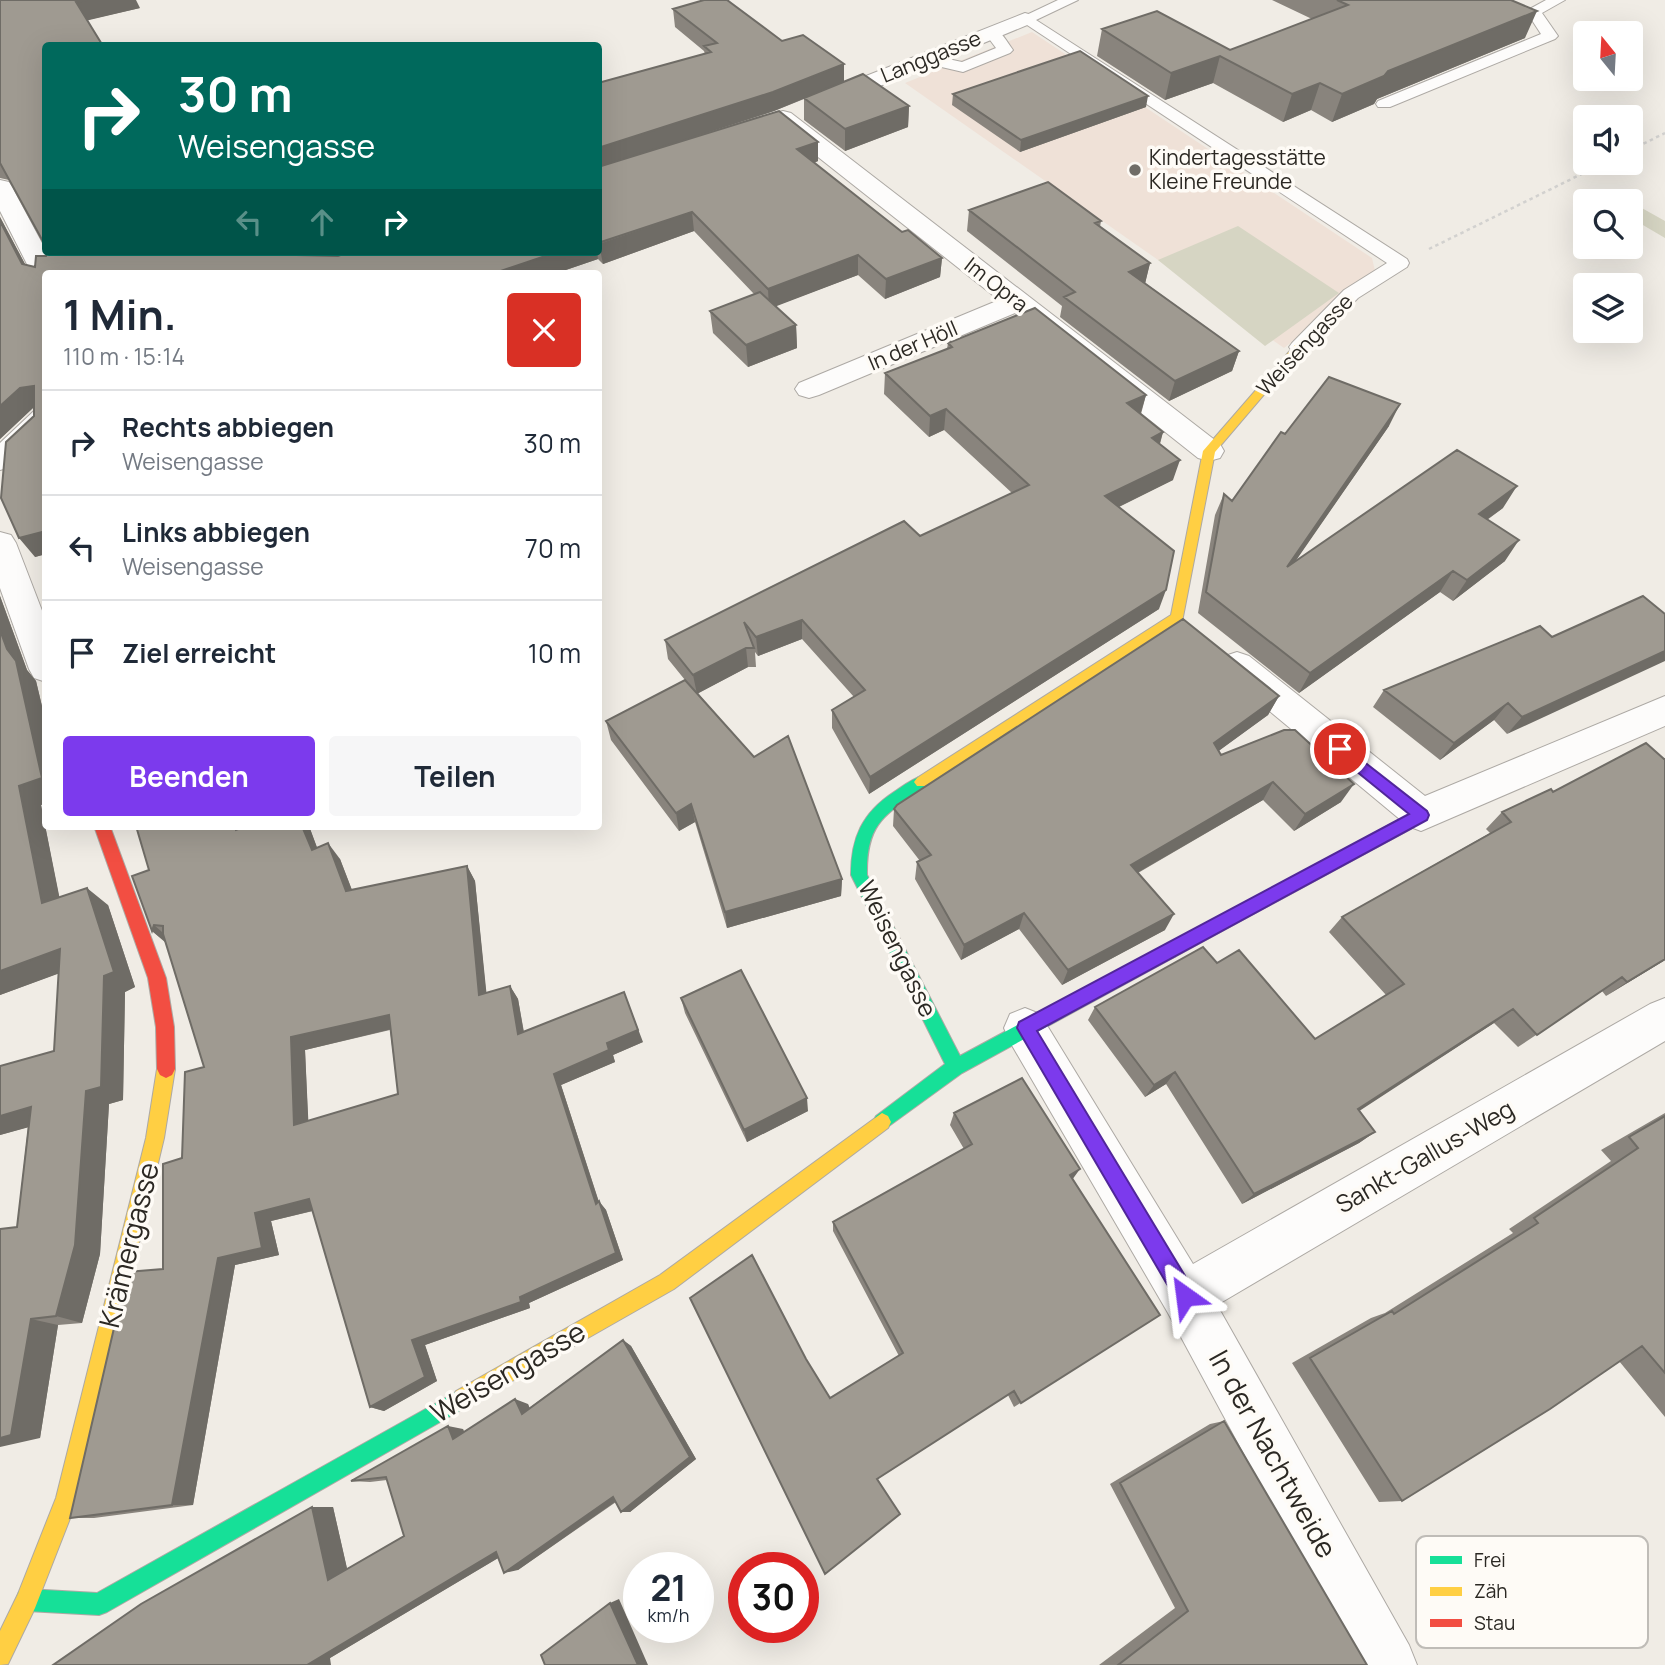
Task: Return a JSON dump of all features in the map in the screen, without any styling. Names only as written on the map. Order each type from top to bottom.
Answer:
[{"type":"street","name":"Langgasse","points":[[757,127],[1025,19]]},
{"type":"street","name":"Im Opra","points":[[783,118],[1209,452]]},
{"type":"street","points":[[0,187],[43,270]]},
{"type":"street","name":"In der Höll","points":[[808,389],[1018,302]]},
{"type":"street","name":"Weisengasse","points":[[956,1067],[859,875],[857,846],[866,825],[881,809],[1195,632],[1209,452],[1299,347]]},
{"type":"street","points":[[0,460],[42,420]]},
{"type":"street","points":[[0,542],[42,658]]},
{"type":"street","points":[[1195,632],[1421,815]]},
{"type":"street","name":"Weisengasse","points":[[27,1600],[99,1604],[667,1282],[956,1067],[1421,815],[1665,710]]},
{"type":"street","name":"Krämergasse","points":[[0,1656],[27,1600],[67,1498],[155,1138],[166,1072],[164,1027],[157,978],[103,830]]},
{"type":"street","name":"Sankt-Gallus-Weg","points":[[1185,1296],[1665,1018]]},
{"type":"street","name":"In der Nachtweide","points":[[1026,1028],[1185,1296],[1389,1665]]},
{"type":"lane","points":[[1025,19],[1071,0]]},
{"type":"lane","points":[[1384,104],[1550,36],[1533,11],[1558,0]]},
{"type":"lane","points":[[1025,19],[1400,263]]},
{"type":"lane","name":"Weisengasse","points":[[1299,347],[1351,294],[1400,263]]},
{"type":"path","points":[[1643,144],[1665,133]]},
{"type":"path","points":[[1400,263],[1580,175]]},
{"type":"shaded area","name":"Kindertagesstätte Kleine Freunde","points":[[1032,32],[1372,258],[1376,275],[1284,348],[905,83]]},
{"type":"green space","points":[[1643,209],[1665,221],[1665,238],[1643,225]]},
{"type":"green space","points":[[1238,226],[1339,293],[1265,346],[1158,260]]},
{"type":"building","points":[[0,0],[87,0],[76,2],[101,42],[42,42],[42,240],[0,163]]},
{"type":"building","points":[[704,0],[727,0],[782,41],[803,35],[844,64],[773,92],[602,147],[602,82],[711,52],[704,46],[717,43],[673,9]]},
{"type":"building","points":[[1337,0],[1511,0],[1537,11],[1388,71],[1384,76],[1342,94],[1320,83],[1292,94],[1220,56],[1171,73],[1102,29],[1157,11],[1230,50],[1348,5]]},
{"type":"building","points":[[1080,51],[1148,96],[1021,140],[953,94]]},
{"type":"building","points":[[863,74],[909,106],[845,129],[804,98]]},
{"type":"building","points":[[779,111],[818,142],[797,149],[902,232],[908,230],[942,258],[886,279],[858,255],[768,289],[692,212],[602,242],[602,166]]},
{"type":"building","points":[[1048,182],[1101,221],[1095,223],[1150,263],[1129,272],[1239,351],[1175,381],[1064,297],[1075,292],[969,210]]},
{"type":"building","points":[[0,221],[22,264],[35,267],[36,256],[545,256],[504,270],[42,270],[42,532],[19,538],[1,498],[6,442],[34,416],[34,386],[20,388],[0,406]]},
{"type":"building","points":[[760,292],[796,325],[746,345],[710,311]]},
{"type":"building","points":[[1035,308],[1146,395],[1127,403],[1163,432],[1152,438],[1180,460],[1105,496],[1174,551],[1166,590],[870,777],[832,710],[865,690],[802,620],[756,637],[744,622],[754,648],[746,648],[693,675],[665,640],[904,521],[920,536],[1029,485],[946,409],[930,416],[885,373],[952,347],[948,343]]},
{"type":"building","points":[[1329,377],[1400,404],[1287,567],[1457,450],[1517,486],[1479,514],[1519,540],[1467,580],[1453,571],[1310,673],[1206,592],[1224,494],[1232,501],[1281,432],[1285,434]]},
{"type":"building","points":[[1643,596],[1665,614],[1665,651],[1522,717],[1508,703],[1454,743],[1384,690],[1540,626],[1552,637]]},
{"type":"building","points":[[1183,619],[1279,696],[1214,743],[1221,755],[1284,730],[1295,730],[1354,784],[1305,814],[1273,782],[1131,865],[1174,914],[1068,970],[1024,913],[964,945],[917,862],[931,855],[894,809]]},
{"type":"building","points":[[0,630],[7,649],[16,661],[42,778],[19,786],[42,903],[87,888],[114,972],[104,976],[101,1087],[86,1091],[75,1245],[56,1316],[31,1319],[11,1435],[0,1438],[0,1229],[17,1227],[31,1107],[0,1116],[0,1066],[54,1051],[60,949],[0,971]]},
{"type":"building","points":[[685,680],[754,757],[788,736],[842,879],[725,912],[691,804],[676,813],[606,721]]},
{"type":"building","points":[[1646,743],[1665,759],[1665,959],[1627,982],[1622,977],[1537,1035],[1513,1009],[1358,1109],[1375,1132],[1254,1194],[1175,1072],[1154,1085],[1095,1007],[1203,947],[1217,963],[1239,950],[1315,1039],[1404,984],[1342,917],[1511,822],[1502,812],[1551,789],[1553,792]]},
{"type":"building","points":[[137,830],[304,830],[312,850],[328,843],[346,891],[467,866],[479,995],[510,986],[518,1034],[624,992],[638,1030],[607,1043],[609,1050],[554,1074],[596,1204],[599,1201],[616,1253],[520,1297],[521,1302],[412,1340],[425,1377],[370,1407],[309,1199],[255,1213],[262,1248],[218,1258],[172,1505],[70,1518],[127,1272],[163,1269],[163,1164],[182,1158],[185,1072],[204,1067],[163,934],[163,926],[154,925],[152,931],[132,876],[149,870]],"holes":[[[389,1015],[398,1094],[294,1125],[291,1037]]]},
{"type":"building","points":[[741,970],[807,1098],[744,1130],[681,998]]},
{"type":"building","points":[[1022,1078],[1080,1169],[1070,1175],[1160,1315],[1021,1403],[1014,1391],[877,1479],[900,1514],[825,1574],[819,1562],[819,1552],[814,1552],[690,1298],[752,1255],[806,1359],[830,1398],[903,1353],[833,1222],[972,1144],[954,1113]]},
{"type":"building","points":[[1665,1116],[1665,1373],[1642,1346],[1550,1409],[1402,1501],[1310,1358],[1392,1311],[1394,1314],[1538,1223],[1534,1218],[1638,1148],[1629,1137]]},
{"type":"building","points":[[623,1340],[690,1457],[621,1512],[613,1497],[504,1573],[496,1552],[307,1665],[53,1665],[141,1604],[312,1507],[328,1580],[404,1536],[386,1477],[351,1481],[448,1426],[453,1439],[515,1399],[522,1414]]},
{"type":"building","points":[[1224,1421],[1367,1665],[1118,1665],[1188,1611],[1120,1483]]},
{"type":"building","points":[[610,1603],[623,1632],[623,1643],[628,1643],[638,1665],[545,1665],[541,1655]]},
{"type":"traffic: fast","points":[[922,782],[883,809],[866,828],[861,841],[859,875],[956,1067]]},
{"type":"traffic: fast","points":[[882,1122],[956,1067],[1170,951]]},
{"type":"traffic: fast","points":[[27,1600],[99,1604],[463,1398]]},
{"type":"traffic: slow","points":[[922,782],[1177,618],[1209,451],[1299,347]]},
{"type":"traffic: slow","points":[[0,1656],[27,1600],[67,1498],[155,1138],[166,1069]]},
{"type":"traffic: slow","points":[[463,1398],[667,1282],[882,1122]]},
{"type":"traffic: jam","points":[[1170,951],[1421,815]]},
{"type":"traffic: jam","points":[[103,830],[157,978],[165,1027],[166,1069]]},
{"type":"place","name":"Kindertagesstätte Kleine Freunde","points":[[1135,170]]},
{"type":"route","points":[[1185,1296],[1026,1028],[1421,815],[1340,749]]}]
